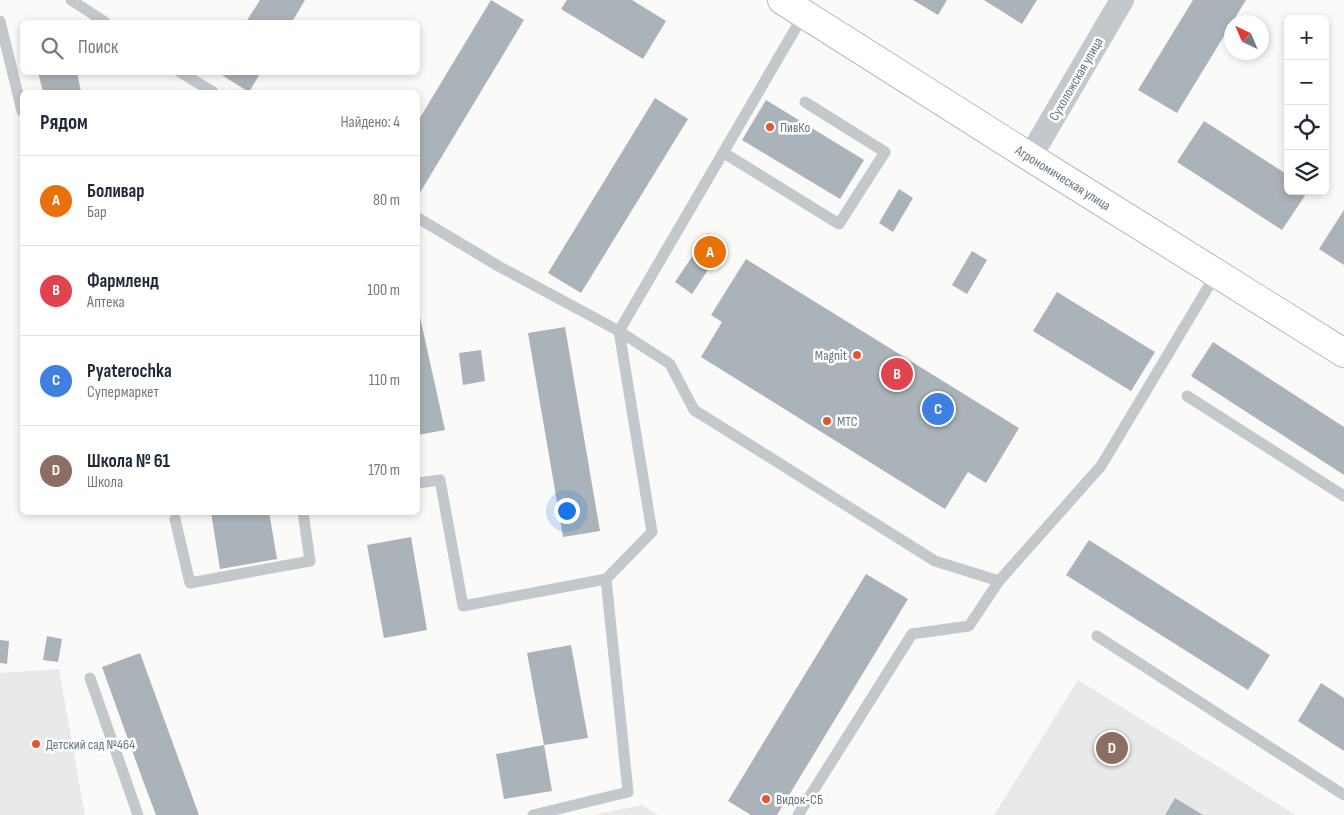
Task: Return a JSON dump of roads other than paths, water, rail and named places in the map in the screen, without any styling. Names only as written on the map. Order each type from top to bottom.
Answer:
[{"type":"street","name":"Сухоложская улица","points":[[1030,157],[1122,0]]},
{"type":"street","name":"Агрономическая улица","points":[[793,7],[1344,353]]},
{"type":"lane","points":[[71,0],[102,20]]},
{"type":"lane","points":[[420,483],[440,480],[462,606],[606,579],[652,532],[619,331],[724,153],[793,7]]},
{"type":"lane","points":[[0,21],[20,103]]},
{"type":"lane","points":[[185,75],[209,90]]},
{"type":"lane","points":[[724,153],[839,224],[885,152],[805,102]]},
{"type":"lane","points":[[420,219],[500,267],[619,331],[670,364],[694,410],[935,560],[999,581]]},
{"type":"lane","points":[[798,815],[912,634],[969,626],[999,581],[1101,466],[1216,274]]},
{"type":"lane","points":[[1187,396],[1344,496]]},
{"type":"lane","points":[[175,519],[190,583],[310,560],[303,515]]},
{"type":"lane","points":[[533,815],[628,792],[606,579]]},
{"type":"lane","points":[[1097,636],[1344,795]]},
{"type":"lane","points":[[90,678],[138,815]]},
{"type":"place","name":"ПивКо","points":[[770,127]]},
{"type":"place","name":"Боливар","points":[[710,252]]},
{"type":"place","name":"Magnit","points":[[857,355]]},
{"type":"place","name":"Фармленд","points":[[897,374]]},
{"type":"place","name":"Pyaterochka","points":[[938,409]]},
{"type":"place","name":"МТС","points":[[827,421]]},
{"type":"place","name":"Детский сад №464","points":[[36,744]]},
{"type":"place","name":"Школа № 61","points":[[1112,748]]},
{"type":"place","name":"Видок-СБ","points":[[766,799]]}]
